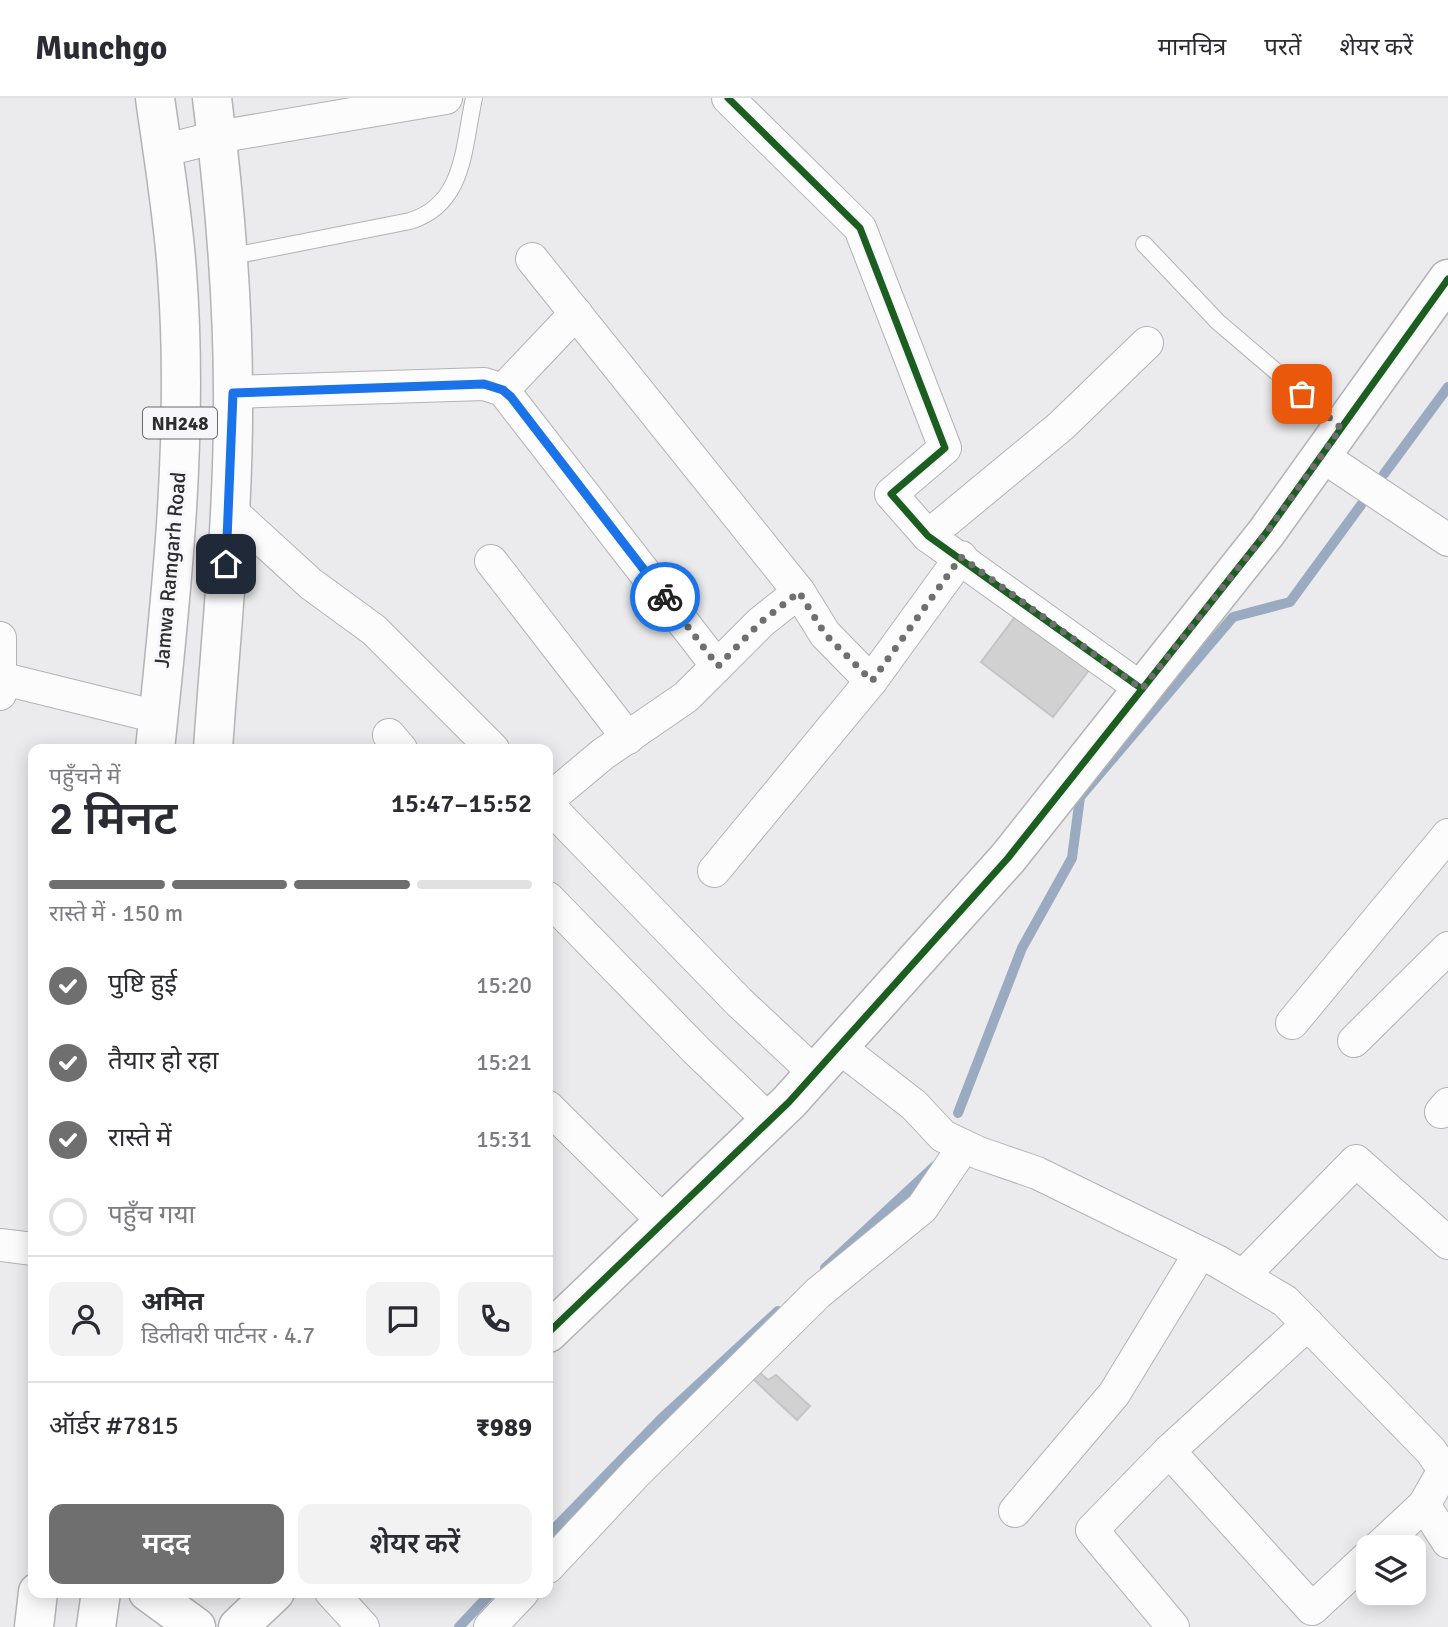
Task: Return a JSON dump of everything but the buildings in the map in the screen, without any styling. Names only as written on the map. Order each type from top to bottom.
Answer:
[{"type":"main road","name":"Jamwa Ramgarh Road","points":[[155,98],[177,272],[181,405],[177,507],[157,733]]},
{"type":"main road","name":"NH248","points":[[212,98],[226,257],[233,393],[230,510],[213,744]]},
{"type":"main road","points":[[553,1328],[770,1121],[1008,858],[1266,533],[1448,279]]},
{"type":"main road","points":[[34,1627],[37,1598]]},
{"type":"main road","points":[[96,1627],[100,1598]]},
{"type":"main road","points":[[156,1598],[196,1627]]},
{"type":"main road","points":[[238,1627],[269,1598]]},
{"type":"street","points":[[162,151],[217,137],[446,98]]},
{"type":"street","points":[[728,98],[860,228],[945,448],[891,494],[928,537],[961,557],[1142,689]]},
{"type":"street","points":[[532,259],[799,592],[825,634],[872,681]]},
{"type":"street","points":[[503,390],[576,313]]},
{"type":"street","points":[[928,537],[1061,426],[1147,343]]},
{"type":"street","points":[[233,393],[484,384],[503,390],[718,666]]},
{"type":"street","points":[[1332,442],[1448,540]]},
{"type":"street","points":[[230,510],[311,583],[374,629],[488,744]]},
{"type":"street","points":[[714,871],[872,681],[961,557]]},
{"type":"street","points":[[491,561],[628,738]]},
{"type":"street","points":[[553,798],[628,738],[686,698],[761,622],[799,592]]},
{"type":"street","points":[[0,638],[1,683],[157,733]]},
{"type":"street","points":[[553,807],[739,1002],[827,1060],[914,1105],[943,1136],[1037,1173],[1200,1253],[1285,1301],[1446,1468],[1424,1505],[1392,1535]]},
{"type":"street","points":[[1292,1023],[1448,835]]},
{"type":"street","points":[[553,903],[770,1121]]},
{"type":"street","points":[[1354,1041],[1448,948]]},
{"type":"street","points":[[553,1112],[664,1222]]},
{"type":"street","points":[[553,1562],[636,1473],[818,1293],[922,1208],[964,1146]]},
{"type":"street","points":[[1243,1276],[1356,1161],[1448,1243]]},
{"type":"street","points":[[0,1245],[28,1249]]},
{"type":"street","points":[[1015,1511],[1114,1394],[1200,1253]]},
{"type":"street","points":[[1173,1627],[1092,1531],[1169,1451],[1308,1324]]},
{"type":"street","points":[[1169,1451],[1321,1618],[1356,1573]]},
{"type":"street","points":[[1424,1505],[1448,1542]]},
{"type":"street","points":[[336,1598],[363,1627]]},
{"type":"street","points":[[490,1627],[517,1598]]},
{"type":"lane","points":[[226,257],[410,221],[436,211],[448,198],[454,184],[474,98]]},
{"type":"lane","points":[[1144,244],[1332,442]]},
{"type":"waterway","points":[[1384,474],[1448,387]]},
{"type":"waterway","points":[[958,1113],[1022,948],[1072,858],[1080,797],[1233,617],[1290,602],[1361,505]]},
{"type":"waterway","points":[[825,1268],[935,1166]]},
{"type":"waterway","points":[[553,1530],[661,1419],[778,1311]]},
{"type":"waterway","points":[[459,1627],[486,1598]]},
{"type":"cycle path","points":[[728,98],[860,228],[945,448],[891,494],[928,536],[1142,689]]},
{"type":"cycle path","points":[[553,1328],[789,1102],[1008,858],[1266,533],[1448,279]]},
{"type":"way so far","points":[[665,597],[718,666],[761,622],[799,592],[825,634],[872,681],[961,557],[1142,689],[1266,533],[1341,428],[1302,394]]},
{"type":"route","points":[[226,564],[233,393],[484,384],[495,386],[511,397],[665,597]]}]
